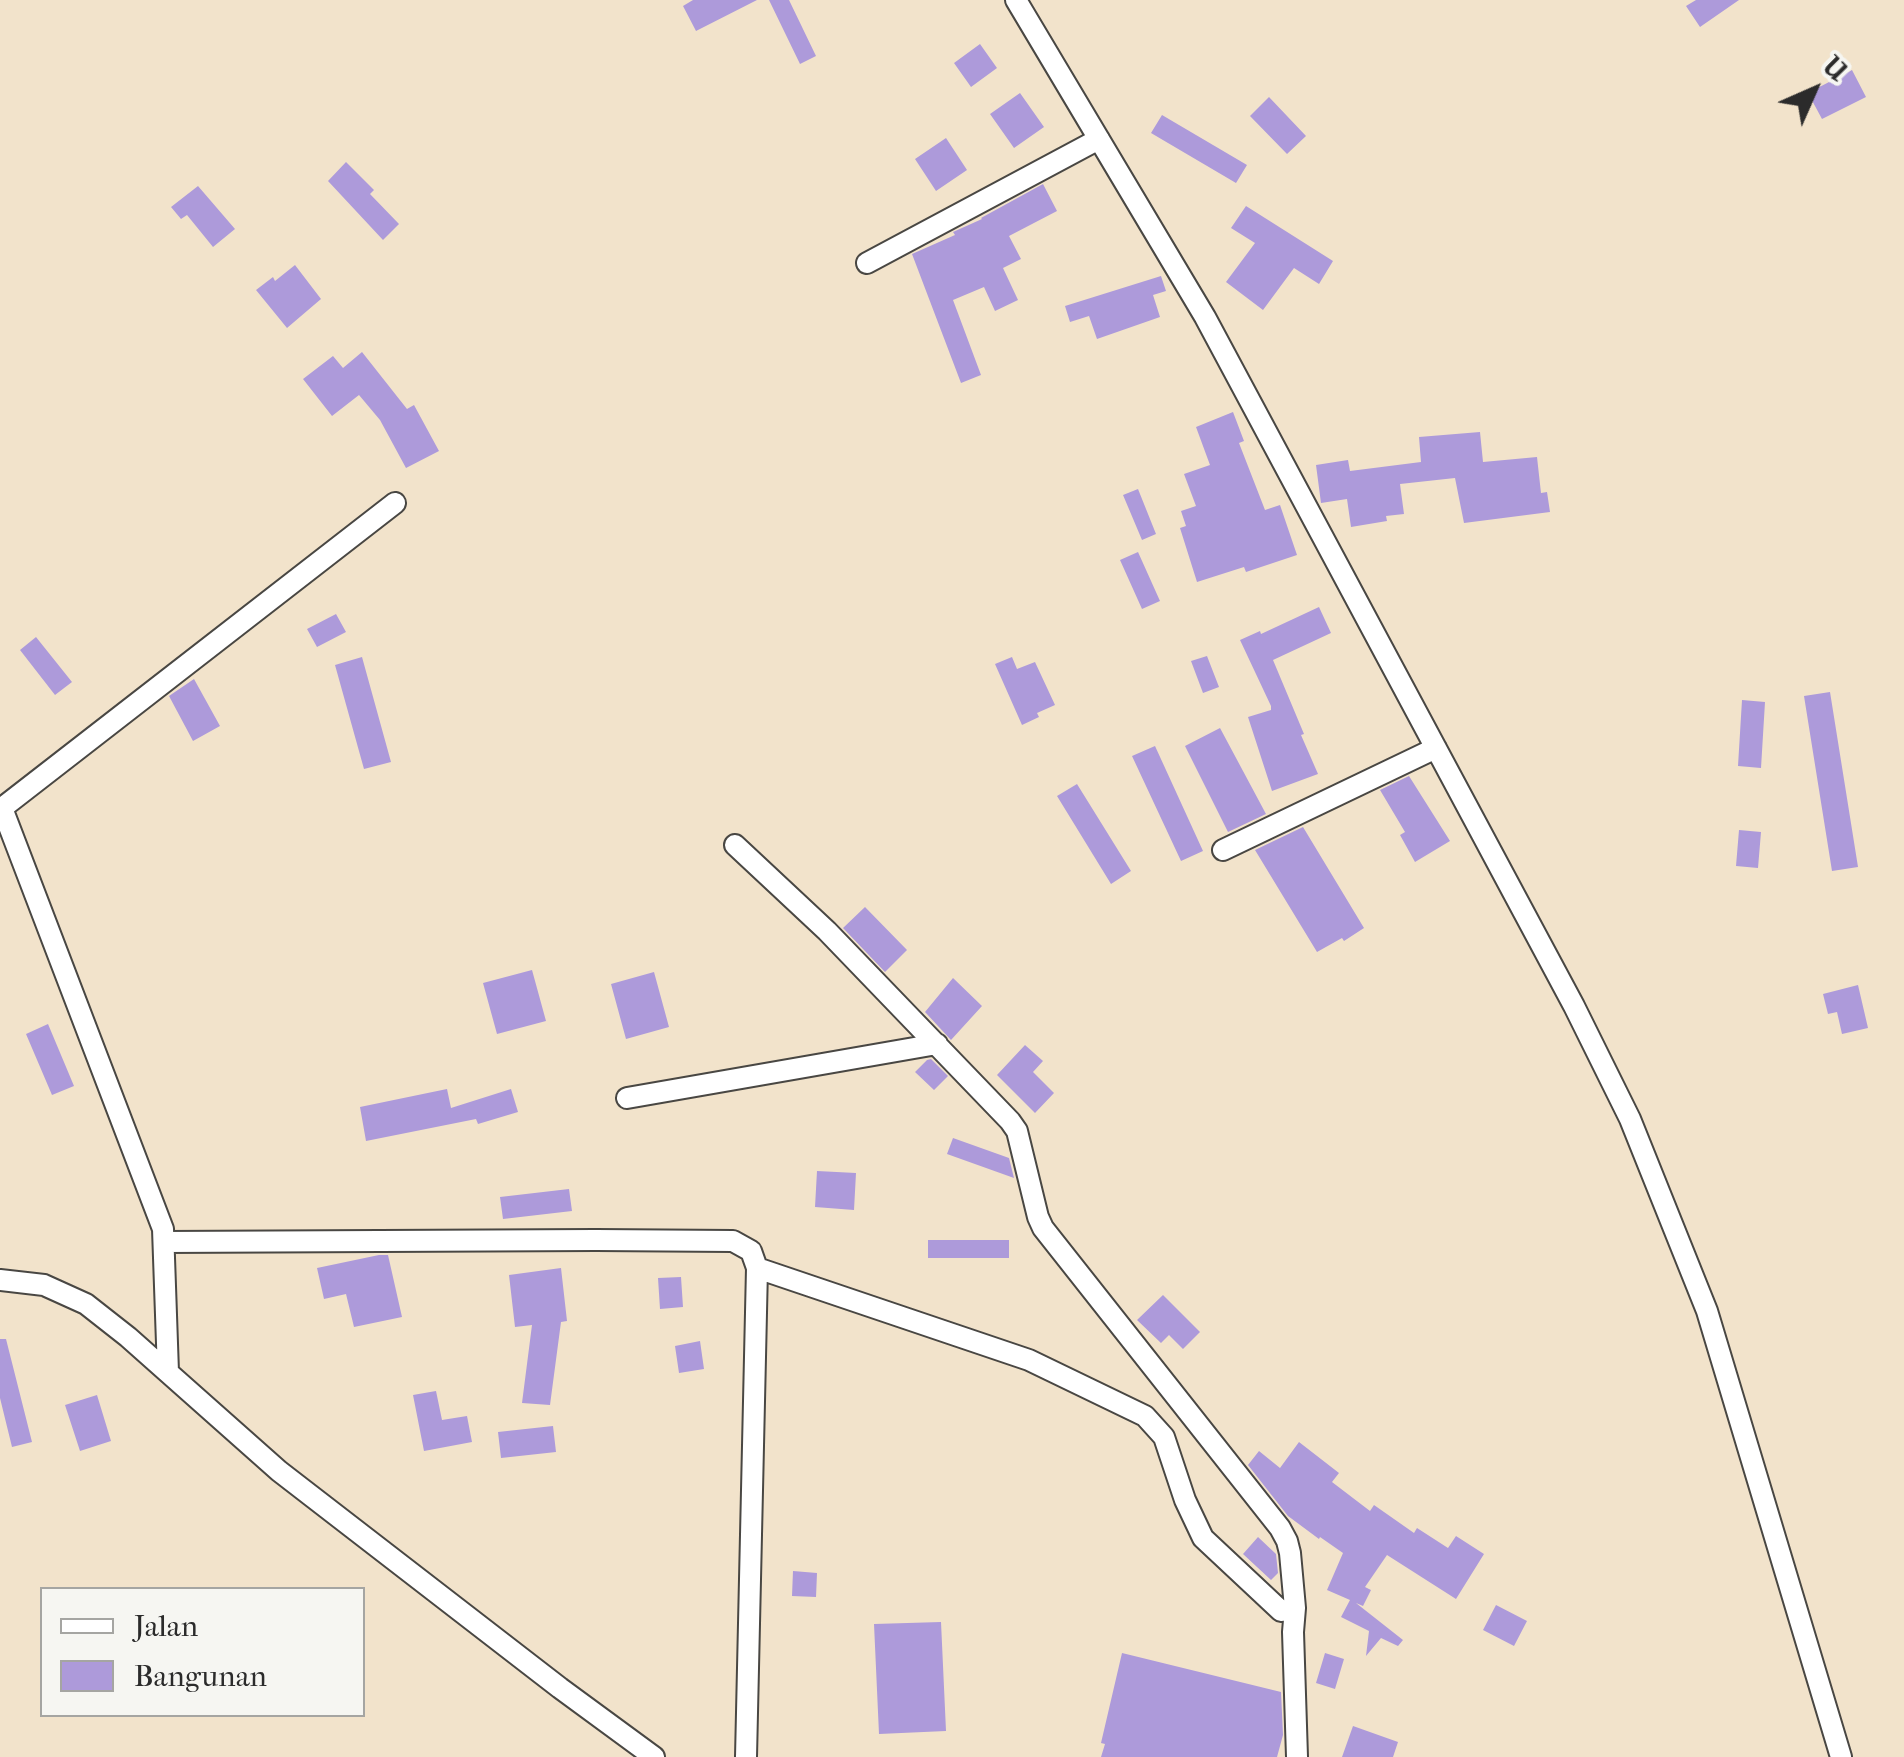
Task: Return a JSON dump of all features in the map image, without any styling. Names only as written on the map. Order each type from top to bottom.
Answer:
[{"type":"street","points":[[1016,0],[1205,317],[1574,1006],[1630,1120],[1707,1311],[1841,1757]]},
{"type":"street","points":[[867,263],[1099,139]]},
{"type":"street","points":[[168,1372],[163,1229],[2,808],[396,504]]},
{"type":"street","points":[[1223,850],[1436,748]]},
{"type":"street","points":[[735,845],[827,931],[1000,1109],[1017,1131],[1043,1228],[1280,1528],[1290,1554],[1295,1608],[1297,1757]]},
{"type":"street","points":[[627,1098],[937,1044]]},
{"type":"street","points":[[164,1242],[733,1242],[751,1250],[757,1268],[746,1757]]},
{"type":"street","points":[[757,1268],[1029,1360],[1145,1416],[1164,1437],[1204,1538],[1281,1612],[1295,1608]]},
{"type":"street","points":[[0,1280],[44,1285],[86,1304],[279,1471],[654,1757]]},
{"type":"building","points":[[693,0],[757,0],[696,31],[683,6]]},
{"type":"building","points":[[769,0],[789,0],[816,56],[800,64]]},
{"type":"building","points":[[1696,0],[1739,0],[1700,27],[1686,6]]},
{"type":"building","points":[[980,44],[997,68],[971,87],[954,63]]},
{"type":"building","points":[[1852,70],[1866,97],[1822,119],[1808,93]]},
{"type":"building","points":[[1020,93],[1044,127],[1014,148],[990,114]]},
{"type":"building","points":[[1269,97],[1306,136],[1287,154],[1250,116]]},
{"type":"building","points":[[1162,115],[1247,165],[1236,183],[1151,133]]},
{"type":"building","points":[[946,138],[967,170],[936,191],[915,159]]},
{"type":"building","points":[[346,162],[374,190],[370,194],[399,224],[383,240],[328,181]]},
{"type":"building","points":[[1043,184],[1057,211],[1009,236],[1021,259],[1003,268],[1018,300],[995,311],[984,287],[953,300],[981,375],[961,383],[912,254],[955,235],[953,232]]},
{"type":"building","points":[[198,186],[235,229],[213,247],[187,215],[181,219],[171,207]]},
{"type":"building","points":[[1246,206],[1333,261],[1319,284],[1294,268],[1263,310],[1226,282],[1255,243],[1231,228]]},
{"type":"building","points":[[295,265],[321,299],[287,328],[256,290]]},
{"type":"building","points":[[1161,276],[1166,291],[1153,295],[1160,317],[1097,339],[1089,316],[1070,322],[1065,306]]},
{"type":"building","points":[[362,352],[407,409],[414,405],[439,451],[406,468],[380,420],[359,395],[332,416],[303,379],[333,356],[343,368]]},
{"type":"building","points":[[1233,412],[1244,441],[1239,443],[1265,510],[1280,505],[1297,555],[1246,572],[1244,567],[1197,582],[1180,528],[1186,526],[1181,511],[1196,506],[1184,474],[1210,465],[1196,427]]},
{"type":"building","points":[[1480,432],[1483,462],[1537,457],[1541,493],[1547,492],[1550,512],[1464,523],[1455,478],[1400,484],[1404,514],[1386,516],[1387,521],[1351,527],[1347,499],[1321,503],[1316,465],[1348,460],[1350,471],[1421,462],[1419,437]]},
{"type":"building","points":[[1138,489],[1156,534],[1142,540],[1123,495]]},
{"type":"building","points":[[1138,552],[1160,601],[1142,609],[1120,560]]},
{"type":"building","points":[[1319,607],[1331,633],[1273,660],[1318,774],[1272,791],[1248,717],[1271,710],[1271,706],[1240,640]]},
{"type":"building","points":[[336,614],[346,632],[317,647],[307,629]]},
{"type":"building","points":[[36,637],[72,682],[55,695],[20,650]]},
{"type":"building","points":[[1207,656],[1219,687],[1203,693],[1191,661]]},
{"type":"building","points":[[362,657],[391,762],[364,769],[335,665]]},
{"type":"building","points":[[1012,657],[1017,669],[1035,662],[1055,705],[1022,725],[995,664]]},
{"type":"building","points":[[194,679],[220,726],[193,741],[169,696]]},
{"type":"building","points":[[1830,692],[1858,867],[1832,871],[1804,696]]},
{"type":"building","points":[[1742,700],[1765,702],[1761,768],[1738,766]]},
{"type":"building","points":[[1220,728],[1266,814],[1228,832],[1185,746]]},
{"type":"building","points":[[1155,746],[1203,851],[1181,861],[1132,756]]},
{"type":"building","points":[[1409,776],[1450,841],[1415,862],[1400,835],[1405,832],[1380,790]]},
{"type":"building","points":[[1077,784],[1131,871],[1111,884],[1057,796]]},
{"type":"building","points":[[1303,827],[1364,928],[1317,952],[1255,850]]},
{"type":"building","points":[[1739,830],[1761,832],[1758,868],[1736,866]]},
{"type":"building","points":[[865,907],[907,950],[885,972],[843,928]]},
{"type":"building","points":[[532,970],[546,1021],[497,1034],[483,983]]},
{"type":"building","points":[[654,972],[669,1027],[626,1039],[611,984]]},
{"type":"building","points":[[953,978],[982,1006],[951,1040],[925,1012]]},
{"type":"building","points":[[1858,985],[1868,1028],[1842,1034],[1837,1012],[1828,1014],[1823,994]]},
{"type":"building","points":[[48,1024],[74,1086],[52,1095],[26,1034]]},
{"type":"building","points":[[1025,1045],[1043,1061],[1033,1072],[1054,1093],[1035,1113],[997,1075]]},
{"type":"building","points":[[931,1059],[948,1076],[934,1090],[915,1072]]},
{"type":"building","points":[[447,1089],[451,1108],[511,1089],[518,1112],[478,1124],[476,1119],[366,1141],[360,1107]]},
{"type":"building","points":[[953,1138],[1009,1158],[1014,1178],[947,1154]]},
{"type":"building","points":[[817,1171],[856,1173],[854,1210],[815,1207]]},
{"type":"building","points":[[569,1189],[572,1211],[503,1219],[500,1197]]},
{"type":"building","points":[[928,1240],[1009,1240],[1009,1258],[928,1258]]},
{"type":"building","points":[[388,1255],[402,1317],[354,1327],[346,1294],[324,1299],[317,1268]]},
{"type":"building","points":[[561,1268],[567,1321],[561,1322],[550,1405],[522,1403],[532,1325],[515,1327],[509,1275]]},
{"type":"building","points":[[681,1277],[683,1307],[660,1309],[658,1278]]},
{"type":"building","points":[[1163,1295],[1200,1332],[1183,1349],[1169,1335],[1161,1343],[1137,1320]]},
{"type":"building","points":[[0,1339],[6,1339],[32,1442],[12,1447],[0,1398]]},
{"type":"building","points":[[700,1341],[704,1369],[679,1373],[675,1346]]},
{"type":"building","points":[[436,1391],[442,1420],[467,1416],[472,1442],[424,1451],[413,1395]]},
{"type":"building","points":[[97,1395],[111,1441],[80,1451],[65,1405]]},
{"type":"building","points":[[553,1426],[556,1452],[501,1458],[498,1432]]},
{"type":"building","points":[[1299,1442],[1339,1473],[1332,1482],[1370,1511],[1374,1505],[1414,1533],[1417,1528],[1448,1548],[1456,1536],[1484,1554],[1456,1599],[1387,1555],[1365,1587],[1371,1590],[1363,1606],[1356,1603],[1403,1640],[1398,1646],[1381,1638],[1366,1656],[1369,1631],[1341,1617],[1350,1600],[1327,1590],[1343,1553],[1288,1516],[1248,1465],[1259,1451],[1280,1468]]},
{"type":"building","points":[[1258,1537],[1276,1554],[1278,1573],[1271,1580],[1243,1554]]},
{"type":"building","points":[[793,1571],[817,1573],[816,1597],[792,1596]]},
{"type":"building","points":[[1496,1605],[1527,1621],[1514,1646],[1483,1630]]},
{"type":"building","points":[[941,1622],[946,1731],[879,1734],[874,1624]]},
{"type":"building","points":[[1122,1653],[1281,1692],[1283,1735],[1277,1757],[1101,1757]]},
{"type":"building","points":[[1325,1653],[1344,1659],[1335,1689],[1316,1683]]},
{"type":"building","points":[[1353,1726],[1398,1742],[1393,1757],[1342,1757]]}]
